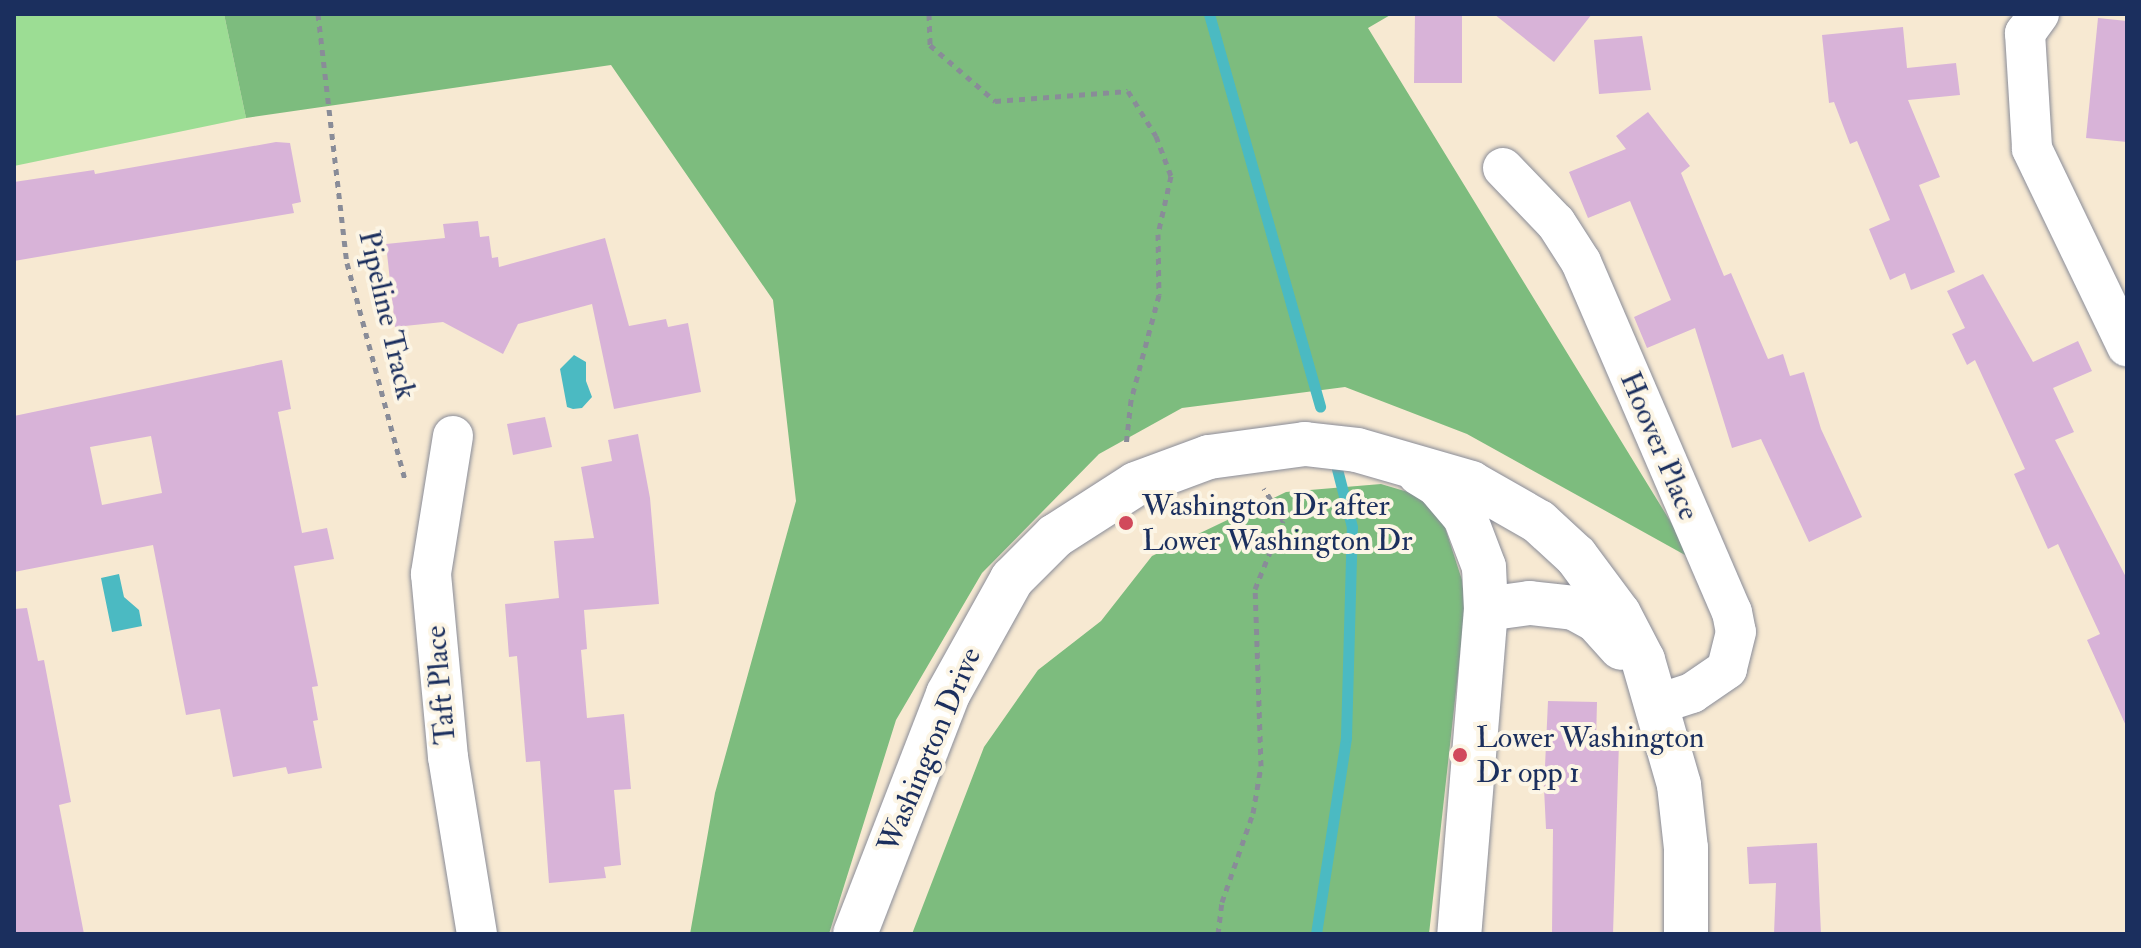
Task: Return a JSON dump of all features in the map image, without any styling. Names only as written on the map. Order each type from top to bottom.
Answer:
[{"type":"street","points":[[2039,14],[2025,33],[2032,149],[2127,346]]},
{"type":"street","name":"Hoover Place","points":[[1503,168],[1556,223],[1581,262],[1732,612],[1736,632],[1727,669],[1692,693],[1655,705]]},
{"type":"street","name":"Taft Place","points":[[453,436],[431,574],[448,757],[477,934]]},
{"type":"street","name":"Washington Drive","points":[[855,934],[948,694],[1005,592],[1055,536],[1136,484],[1209,457],[1305,444],[1357,450],[1409,467]]},
{"type":"street","points":[[1409,467],[1481,488],[1539,522],[1576,556],[1619,614],[1643,660],[1679,785],[1686,848],[1686,934]]},
{"type":"street","points":[[1409,467],[1438,485],[1465,517],[1484,567],[1486,609],[1459,934]]},
{"type":"street","points":[[1486,609],[1555,603],[1597,621],[1617,642],[1655,705]]},
{"type":"path","name":"Pipeline Track","points":[[318,14],[347,263],[407,485]]},
{"type":"path","points":[[929,14],[930,45],[995,101],[1128,91],[1156,136],[1171,176],[1158,234],[1159,295],[1125,439],[1136,484]]},
{"type":"path","points":[[1209,457],[1239,481],[1263,488],[1283,520],[1255,589],[1261,766],[1253,813],[1222,902],[1218,934]]},
{"type":"green space","points":[[14,14],[224,14],[246,118],[14,166]]},
{"type":"green space","points":[[224,14],[1392,14],[1368,28],[1694,560],[1467,434],[1345,387],[1182,408],[1099,454],[982,573],[896,720],[829,934],[690,934],[715,793],[796,501],[773,300],[611,65],[246,118]]},
{"type":"green space","points":[[1381,484],[1418,495],[1442,518],[1462,580],[1465,610],[1429,934],[912,934],[984,747],[1038,670],[1101,621],[1152,556],[1286,492]]},
{"type":"water","points":[[574,355],[586,362],[586,381],[592,397],[582,408],[573,409],[567,407],[560,369]]},
{"type":"water","points":[[119,574],[124,597],[139,610],[142,626],[112,632],[101,578]]},
{"type":"building","points":[[1415,14],[1462,14],[1462,83],[1414,83]]},
{"type":"building","points":[[1494,14],[1592,14],[1554,62]]},
{"type":"building","points":[[2098,18],[2127,21],[2127,142],[2086,138]]},
{"type":"building","points":[[1903,27],[1907,68],[1956,63],[1960,95],[1908,100],[1940,177],[1919,185],[1955,272],[1911,290],[1905,273],[1890,280],[1869,229],[1890,220],[1857,141],[1850,144],[1834,102],[1829,103],[1822,35]]},
{"type":"building","points":[[1642,36],[1651,90],[1599,94],[1594,40]]},
{"type":"building","points":[[1648,112],[1690,166],[1681,173],[1724,276],[1731,273],[1768,359],[1783,354],[1790,376],[1804,372],[1821,429],[1862,517],[1809,542],[1761,439],[1732,448],[1695,328],[1647,348],[1634,317],[1671,300],[1630,201],[1588,218],[1569,172],[1626,149],[1616,136]]},
{"type":"building","points":[[276,142],[290,143],[301,202],[292,204],[294,213],[14,261],[14,182],[94,170],[95,174]]},
{"type":"building","points":[[478,221],[480,237],[489,236],[492,258],[498,257],[499,267],[605,238],[629,326],[666,319],[668,327],[688,323],[701,392],[614,409],[592,304],[518,324],[503,354],[443,322],[395,327],[386,244],[445,238],[443,224]]},
{"type":"building","points":[[1983,274],[2033,362],[2078,341],[2092,371],[2053,388],[2074,432],[2055,440],[2127,579],[2127,728],[2087,640],[2100,634],[2058,544],[2048,549],[2014,474],[2025,469],[1975,360],[1967,365],[1952,334],[1965,328],[1947,291]]},
{"type":"building","points":[[282,360],[291,409],[278,412],[302,533],[327,528],[334,559],[294,566],[318,686],[312,687],[318,720],[313,721],[322,768],[288,774],[286,767],[233,777],[220,709],[186,715],[153,545],[14,572],[14,416]],"holes":[[[151,436],[162,493],[102,505],[90,447]]]},
{"type":"building","points":[[545,417],[552,447],[513,455],[507,424]]},
{"type":"building","points":[[638,434],[650,498],[659,604],[584,610],[587,649],[581,650],[587,718],[624,714],[631,789],[614,790],[621,865],[604,867],[606,878],[549,883],[540,761],[526,762],[517,656],[509,657],[505,604],[559,598],[554,541],[594,538],[581,467],[612,461],[608,440]]},
{"type":"building","points":[[27,608],[38,661],[44,660],[71,802],[59,805],[84,934],[14,934],[14,609]]},
{"type":"building","points":[[1548,701],[1597,702],[1596,741],[1619,742],[1613,934],[1552,934],[1553,829],[1546,829],[1544,788]]},
{"type":"building","points":[[1817,843],[1821,934],[1774,934],[1776,883],[1749,884],[1747,847]]},
{"type":"waterway","points":[[1209,14],[1320,407]]},
{"type":"waterway","points":[[1316,934],[1346,737],[1352,527],[1337,469]]},
{"type":"place","name":"Washington Dr after Lower Washington Dr","points":[[1126,523]]},
{"type":"place","name":"Lower Washington Dr opp 1","points":[[1460,755]]}]
